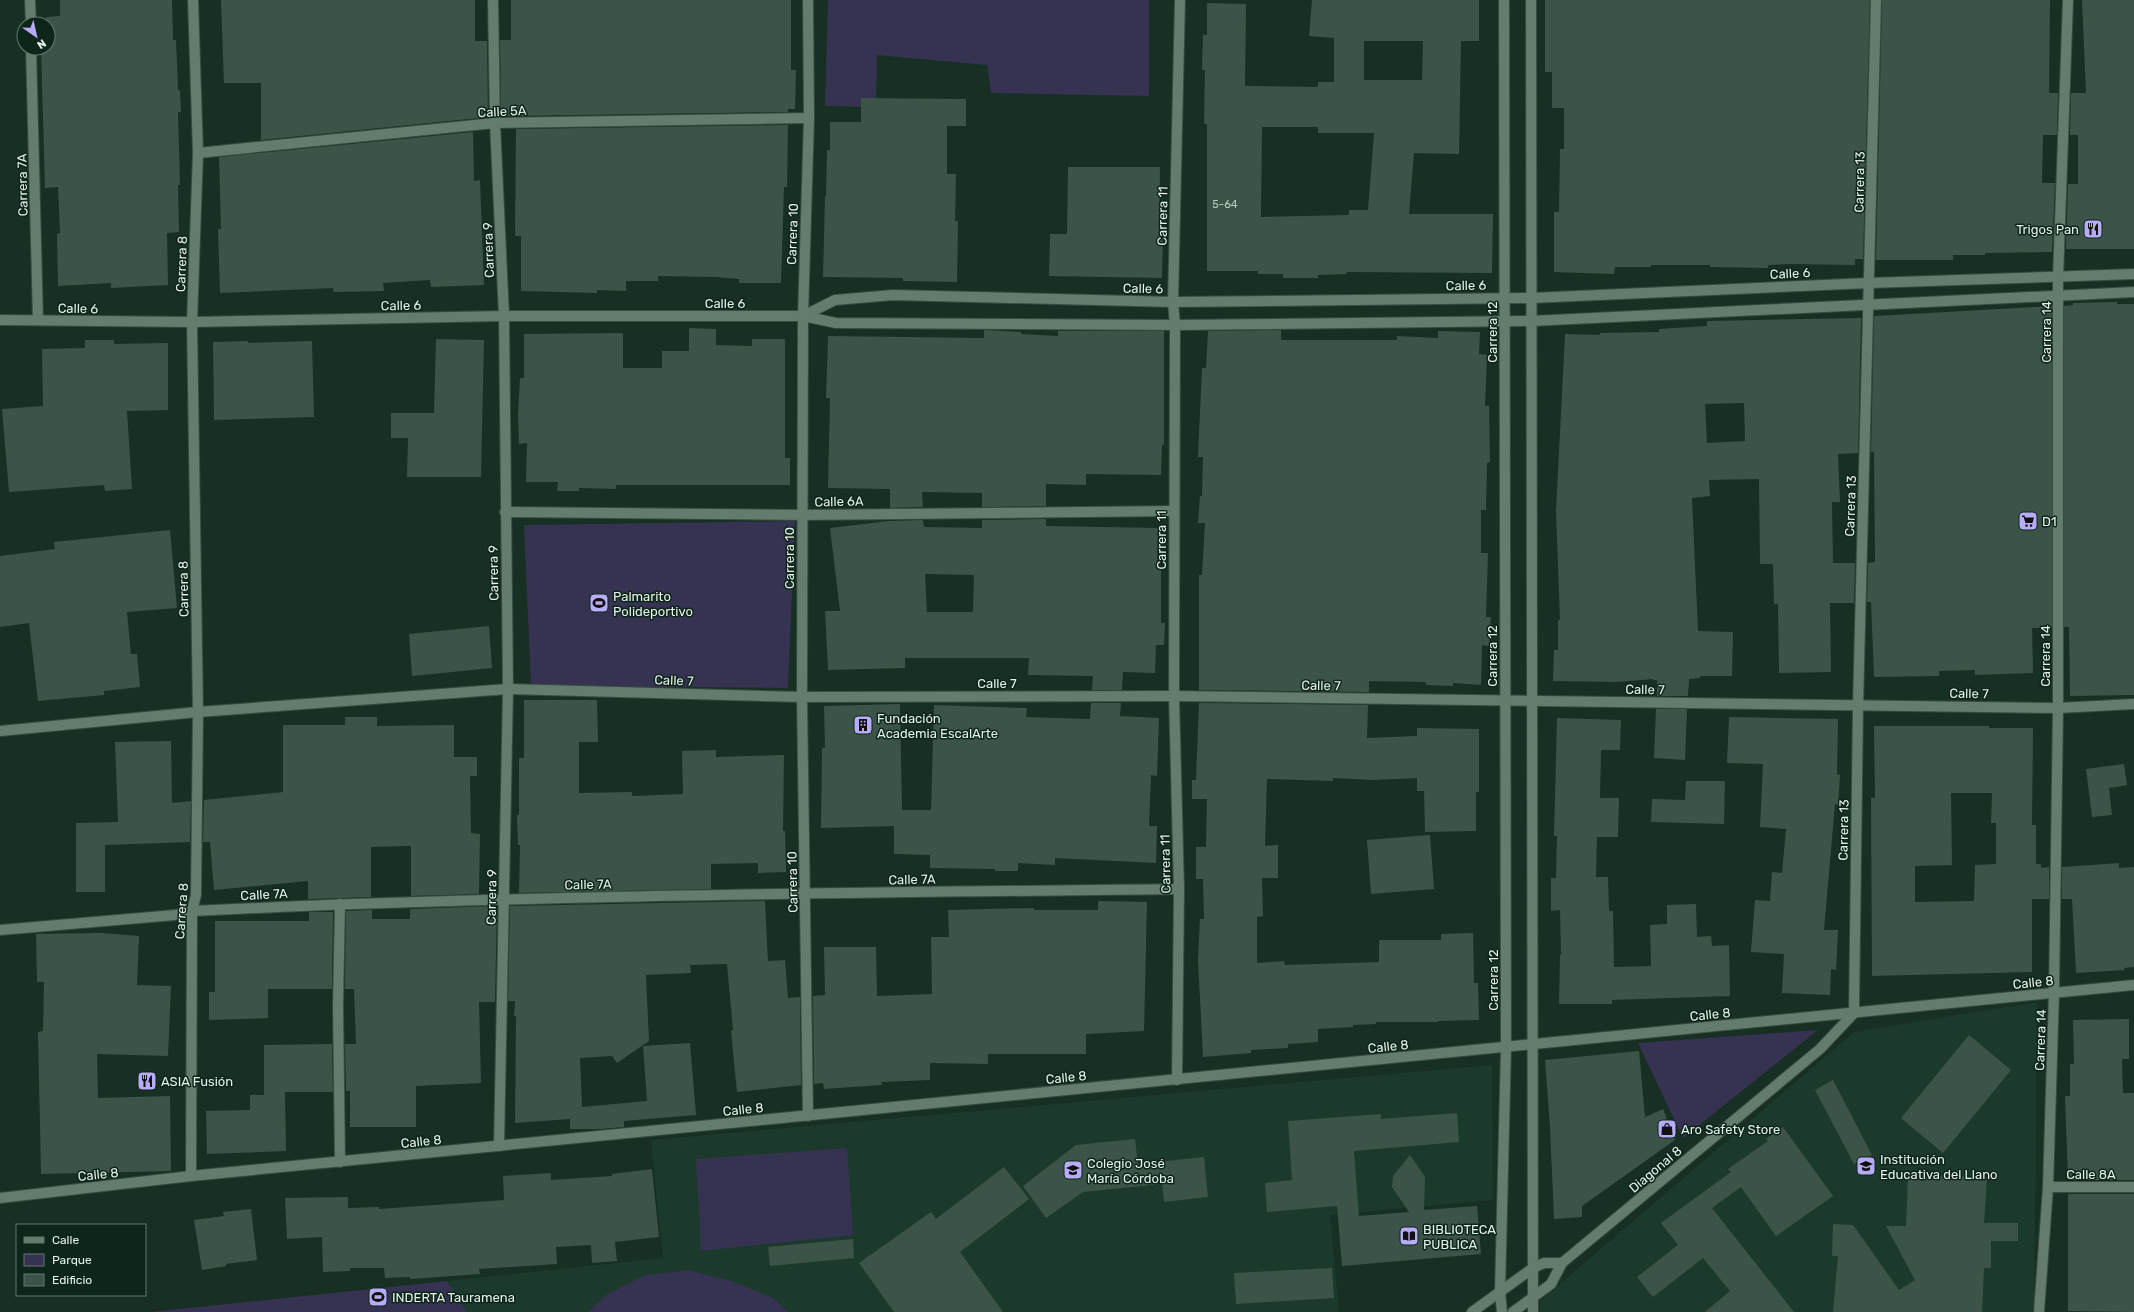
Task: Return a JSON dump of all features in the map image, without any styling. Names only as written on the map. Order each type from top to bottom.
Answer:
[{"type":"street","points":[[30,0],[31,16]]},
{"type":"street","name":"Carrera 8","points":[[191,1176],[192,911],[196,896],[198,712],[192,322],[198,153],[193,0]]},
{"type":"street","name":"Carrera 9","points":[[494,0],[495,123],[504,316],[508,688],[499,1146]]},
{"type":"street","name":"Carrera 10","points":[[808,0],[809,118],[803,316],[802,696],[808,1116]]},
{"type":"street","name":"Carrera 11","points":[[1177,1080],[1179,889],[1174,696],[1175,325],[1173,302],[1180,0]]},
{"type":"street","name":"Carrera 12","points":[[1502,1312],[1500,1292],[1506,1047],[1504,0]]},
{"type":"street","points":[[1531,0],[1533,1312]]},
{"type":"street","name":"Carrera 13","points":[[1854,1013],[1858,705],[1876,0]]},
{"type":"street","name":"Carrera 14","points":[[2040,1312],[2048,1186],[2054,993],[2058,708],[2058,278],[2068,0]]},
{"type":"street","name":"Carrera 7A","points":[[32,56],[38,320]]},
{"type":"street","name":"Calle 5A","points":[[198,153],[495,123],[809,118]]},
{"type":"street","name":"Calle 6","points":[[803,316],[835,300],[893,295],[1173,302],[1531,298],[1869,283],[2058,278],[2134,274]]},
{"type":"street","name":"Calle 6","points":[[0,320],[192,322],[504,316],[803,316],[836,323],[1175,325],[1531,321],[2059,294],[2134,292]]},
{"type":"street","name":"Calle 6A","points":[[505,512],[803,515],[1174,511]]},
{"type":"street","name":"Calle 7","points":[[0,731],[198,712],[508,688],[802,696],[1174,696],[2058,708],[2134,704]]},
{"type":"street","name":"Calle 7A","points":[[0,930],[175,915],[192,911],[504,898],[1179,889]]},
{"type":"street","points":[[340,904],[338,1005],[340,1162]]},
{"type":"street","name":"Calle 8","points":[[0,1198],[191,1176],[2134,986]]},
{"type":"street","name":"Diagonal 8","points":[[1513,1312],[1551,1284],[1562,1264],[1820,1049],[1854,1013]]},
{"type":"street","name":"Calle 8A","points":[[2048,1186],[2134,1187]]},
{"type":"street","points":[[1472,1312],[1533,1268],[1544,1262],[1562,1264]]},
{"type":"shaded area","name":"Institución Educativa del Llano","points":[[2037,1002],[2034,1312],[1540,1312],[1540,1301],[1854,1032]]},
{"type":"shaded area","name":"Colegio José María Córdoba","points":[[1492,1065],[1493,1200],[1330,1215],[1339,1312],[467,1312],[447,1281],[663,1258],[651,1140]]},
{"type":"green space","points":[[828,0],[1149,0],[1149,96],[991,93],[987,65],[877,55],[876,107],[825,106]]},
{"type":"green space","points":[[795,521],[788,688],[531,686],[524,525]]},
{"type":"green space","points":[[1818,1030],[1683,1138],[1638,1043]]},
{"type":"green space","points":[[847,1148],[853,1235],[701,1251],[696,1159]]},
{"type":"green space","points":[[688,1270],[734,1282],[773,1298],[788,1312],[588,1312],[606,1295],[643,1276]]},
{"type":"green space","name":"INDERTA Tauramena","points":[[447,1281],[467,1312],[151,1312]]},
{"type":"building","points":[[60,0],[172,0],[173,40],[176,40],[178,90],[180,90],[181,112],[178,112],[180,185],[178,185],[179,232],[167,233],[168,285],[111,288],[111,283],[58,286],[57,234],[60,233],[58,187],[45,188],[41,56],[56,56],[56,16],[60,16]]},
{"type":"building","points":[[221,0],[475,0],[475,41],[487,41],[488,117],[261,140],[261,83],[224,83]]},
{"type":"building","points":[[511,0],[791,0],[791,70],[796,70],[795,109],[788,109],[788,112],[501,116],[500,40],[511,40]]},
{"type":"building","points":[[1312,0],[1479,0],[1479,41],[1461,41],[1459,154],[1414,153],[1409,214],[1493,214],[1492,273],[1346,272],[1347,274],[1318,275],[1318,278],[1283,278],[1283,274],[1258,274],[1258,271],[1207,271],[1207,124],[1204,124],[1205,70],[1202,70],[1203,35],[1207,35],[1207,3],[1246,4],[1245,86],[1318,87],[1318,82],[1334,82],[1334,38],[1309,36]],"holes":[[[1364,41],[1423,41],[1422,80],[1364,80]],[[1262,127],[1318,127],[1318,133],[1374,133],[1368,210],[1349,210],[1349,215],[1261,217]]]},
{"type":"building","points":[[1545,0],[1870,0],[1863,259],[1855,259],[1855,265],[1790,264],[1768,265],[1768,268],[1710,267],[1710,265],[1651,265],[1651,267],[1615,267],[1614,274],[1554,272],[1554,212],[1559,212],[1560,149],[1564,149],[1564,108],[1552,108],[1552,72],[1545,72]]},
{"type":"building","points":[[1882,0],[2050,0],[2049,93],[2058,93],[2057,135],[2043,135],[2042,183],[2055,183],[2052,252],[1953,255],[1953,260],[1876,260]]},
{"type":"building","points":[[2082,0],[2134,0],[2134,249],[2066,249],[2068,184],[2078,184],[2078,135],[2070,135],[2071,93],[2086,93]]},
{"type":"building","points":[[861,98],[966,99],[966,126],[947,126],[947,174],[956,174],[955,221],[958,221],[957,282],[903,281],[903,278],[823,277],[827,150],[830,150],[830,122],[861,122]]},
{"type":"building","points":[[788,125],[787,187],[784,187],[781,283],[739,283],[739,279],[716,277],[658,276],[658,281],[626,281],[626,291],[597,290],[597,293],[521,291],[521,236],[515,236],[516,129]]},
{"type":"building","points":[[473,132],[474,181],[480,180],[484,285],[431,287],[430,280],[383,283],[384,291],[334,292],[333,288],[220,293],[218,229],[221,229],[219,157]]},
{"type":"building","points":[[1068,167],[1160,167],[1159,239],[1163,239],[1162,278],[1049,276],[1050,234],[1067,234]]},
{"type":"building","points":[[2117,302],[2117,304],[2134,304],[2134,695],[2070,696],[2069,627],[2064,627],[2064,306],[2073,305],[2073,303]]},
{"type":"building","points":[[2052,306],[2052,628],[2032,628],[2033,673],[1975,675],[1975,670],[1939,671],[1939,676],[1874,677],[1871,602],[1867,602],[1868,563],[1875,562],[1874,452],[1871,452],[1874,318],[1875,316]]},
{"type":"building","points":[[1861,318],[1858,453],[1838,454],[1840,502],[1832,502],[1833,563],[1855,563],[1854,603],[1830,603],[1831,672],[1779,673],[1778,604],[1774,604],[1773,564],[1760,564],[1759,479],[1709,480],[1710,496],[1692,498],[1698,631],[1733,632],[1732,676],[1700,676],[1700,678],[1689,679],[1688,696],[1657,696],[1657,680],[1653,679],[1617,682],[1553,681],[1554,650],[1558,650],[1558,620],[1560,620],[1556,511],[1565,334],[1600,335],[1600,333],[1659,332],[1659,329],[1707,326],[1707,321]],"holes":[[[1744,403],[1745,441],[1707,443],[1705,404]]]},
{"type":"building","points":[[689,328],[716,329],[716,345],[752,346],[752,339],[785,339],[785,458],[790,458],[790,485],[616,485],[616,489],[579,488],[579,491],[557,491],[558,482],[526,482],[527,443],[519,444],[518,415],[520,378],[524,378],[524,334],[623,333],[623,368],[662,368],[662,351],[689,351]]},
{"type":"building","points":[[984,330],[1058,336],[1058,331],[1164,331],[1164,445],[1162,445],[1161,475],[1086,474],[1086,485],[1046,484],[1046,506],[982,507],[982,493],[922,492],[923,507],[890,508],[890,489],[828,488],[830,398],[826,398],[828,336],[984,338]]},
{"type":"building","points":[[1281,330],[1281,340],[1397,340],[1397,336],[1438,338],[1438,331],[1480,332],[1479,354],[1487,355],[1485,406],[1489,406],[1490,462],[1487,463],[1486,510],[1481,510],[1481,553],[1488,553],[1486,617],[1491,617],[1489,646],[1482,645],[1481,685],[1453,683],[1453,686],[1426,685],[1426,682],[1369,681],[1369,692],[1199,690],[1199,575],[1202,575],[1205,523],[1198,523],[1200,496],[1202,496],[1203,457],[1198,457],[1202,368],[1206,368],[1208,331]]},
{"type":"building","points":[[436,339],[484,340],[481,477],[407,477],[408,438],[391,438],[391,413],[434,413]]},
{"type":"building","points":[[85,340],[114,340],[114,344],[168,343],[168,410],[127,411],[132,489],[105,491],[104,485],[9,492],[2,409],[43,406],[42,349],[85,348]]},
{"type":"building","points":[[248,341],[248,343],[312,341],[314,417],[214,420],[213,342]]},
{"type":"building","points":[[1046,519],[1046,526],[1158,528],[1157,570],[1161,570],[1161,623],[1165,623],[1164,645],[1156,645],[1155,673],[1123,672],[1122,690],[1092,690],[1093,676],[1028,675],[1029,658],[905,658],[905,668],[828,670],[825,611],[840,611],[830,528],[889,521],[923,520],[924,527],[982,528],[982,520]],"holes":[[[925,574],[974,575],[973,612],[927,612]]]},
{"type":"building","points":[[170,530],[177,608],[127,612],[131,654],[137,654],[140,687],[104,691],[104,695],[38,701],[29,623],[0,627],[0,556],[55,549],[54,542]]},
{"type":"building","points":[[489,626],[492,668],[412,676],[409,634]]},
{"type":"building","points":[[524,700],[597,700],[598,742],[579,742],[579,793],[632,792],[632,796],[683,794],[682,751],[716,750],[716,757],[784,755],[783,831],[785,831],[786,872],[758,873],[758,863],[711,864],[711,889],[519,893],[520,845],[518,845],[517,815],[519,815],[519,758],[524,758]]},
{"type":"building","points":[[1091,703],[1121,703],[1120,716],[1159,718],[1157,776],[1151,775],[1149,826],[1157,826],[1156,863],[1055,858],[1055,865],[1018,863],[1018,871],[995,871],[995,869],[930,868],[930,855],[894,854],[894,826],[821,828],[822,748],[825,748],[824,706],[900,704],[902,810],[931,810],[934,705],[1027,708],[1026,717],[1090,719]]},
{"type":"building","points":[[1199,703],[1368,705],[1367,738],[1417,736],[1417,728],[1479,729],[1479,792],[1476,792],[1476,831],[1425,832],[1424,791],[1417,791],[1417,778],[1374,780],[1333,778],[1333,781],[1267,779],[1265,846],[1278,845],[1278,878],[1262,878],[1263,916],[1257,917],[1257,963],[1284,961],[1285,965],[1379,962],[1379,940],[1441,940],[1441,934],[1473,933],[1474,983],[1478,983],[1479,1020],[1438,1022],[1376,1022],[1376,1024],[1353,1025],[1353,1027],[1318,1029],[1318,1042],[1288,1044],[1288,1048],[1251,1050],[1251,1053],[1203,1057],[1198,960],[1200,919],[1204,919],[1203,879],[1196,879],[1196,847],[1206,847],[1207,799],[1192,799],[1192,780],[1196,780]]},
{"type":"building","points":[[1656,709],[1687,709],[1685,760],[1654,758]]},
{"type":"building","points":[[345,717],[377,717],[377,726],[454,725],[454,757],[477,757],[477,776],[470,776],[471,833],[480,834],[479,894],[411,896],[411,846],[371,847],[371,897],[308,899],[308,881],[214,890],[210,842],[203,842],[204,800],[283,792],[283,725],[345,725]]},
{"type":"building","points":[[1729,717],[1838,719],[1837,774],[1840,775],[1838,805],[1835,804],[1824,930],[1838,930],[1836,970],[1831,969],[1830,995],[1782,993],[1784,954],[1751,952],[1755,900],[1770,901],[1772,872],[1782,873],[1786,829],[1760,827],[1763,764],[1727,763]]},
{"type":"building","points":[[1557,718],[1621,720],[1620,750],[1601,750],[1600,798],[1619,798],[1618,837],[1597,837],[1596,877],[1608,877],[1609,911],[1613,911],[1614,967],[1651,966],[1650,925],[1667,924],[1667,905],[1696,904],[1697,937],[1711,936],[1712,946],[1729,945],[1730,996],[1612,1000],[1612,1004],[1559,1004],[1561,955],[1560,910],[1551,911],[1551,878],[1556,878],[1557,836],[1554,836]]},
{"type":"building","points":[[1874,726],[1989,726],[1989,728],[2033,728],[2032,825],[2036,825],[2036,864],[2041,864],[2041,868],[2049,867],[2049,899],[2032,899],[2032,972],[1872,976],[1871,798],[1875,798]],"holes":[[[1951,793],[1992,793],[1991,823],[1996,823],[1996,864],[1975,865],[1974,901],[1915,902],[1915,866],[1952,865]]]},
{"type":"building","points":[[171,741],[172,803],[191,801],[190,842],[105,845],[105,892],[76,892],[76,823],[118,822],[115,742]]},
{"type":"building","points":[[2124,764],[2127,785],[2109,788],[2112,815],[2092,817],[2086,769]]},
{"type":"building","points":[[1686,781],[1725,781],[1724,824],[1651,822],[1652,799],[1685,800]]},
{"type":"building","points":[[1430,835],[1434,889],[1371,894],[1367,840]]},
{"type":"building","points":[[2119,863],[2119,868],[2134,867],[2134,967],[2124,968],[2125,970],[2076,973],[2072,899],[2062,899],[2062,867]]},
{"type":"building","points":[[765,901],[768,961],[785,960],[788,998],[800,997],[801,1085],[737,1092],[731,1031],[733,1030],[727,964],[690,965],[691,973],[646,975],[649,1041],[617,1063],[612,1056],[580,1058],[582,1107],[647,1101],[643,1046],[690,1043],[696,1115],[624,1121],[624,1127],[601,1129],[570,1129],[570,1119],[515,1123],[516,1016],[514,1016],[515,1001],[508,1001],[510,906]]},
{"type":"building","points":[[1098,901],[1147,902],[1144,1031],[1086,1034],[1086,1054],[988,1054],[988,1064],[930,1063],[930,1080],[881,1082],[882,1085],[824,1089],[823,1083],[814,1084],[813,996],[825,995],[824,947],[876,947],[877,996],[932,994],[931,937],[949,937],[948,910],[1034,908],[1034,910],[1098,910]]},
{"type":"building","points":[[497,906],[495,1002],[479,1002],[481,1083],[416,1086],[416,1127],[350,1127],[350,1091],[346,1091],[345,1044],[356,1044],[354,989],[345,989],[346,911],[372,910],[372,919],[410,919],[410,909]]},
{"type":"building","points":[[309,912],[333,912],[332,989],[268,989],[268,1018],[209,1020],[209,992],[215,992],[215,921],[309,921]]},
{"type":"building","points":[[102,933],[139,936],[137,985],[171,986],[168,1056],[97,1054],[98,1098],[170,1096],[171,1171],[41,1174],[38,1032],[43,1031],[44,982],[37,982],[36,934]]},
{"type":"building","points":[[2129,1019],[2129,1059],[2122,1059],[2123,1093],[2134,1093],[2134,1180],[2068,1180],[2065,1096],[2070,1096],[2070,1064],[2074,1064],[2073,1020]]},
{"type":"building","points":[[1969,1035],[2011,1070],[1943,1153],[1901,1118]]},
{"type":"building","points":[[332,1044],[333,1092],[285,1092],[286,1151],[207,1154],[206,1111],[250,1110],[250,1095],[264,1095],[264,1045]]},
{"type":"building","points":[[1639,1051],[1645,1117],[1663,1109],[1675,1140],[1582,1206],[1582,1217],[1554,1219],[1550,1127],[1545,1060]]},
{"type":"building","points":[[1833,1080],[1872,1155],[1854,1164],[1815,1090]]},
{"type":"building","points":[[1457,1113],[1459,1142],[1354,1151],[1359,1216],[1409,1212],[1392,1187],[1393,1176],[1410,1155],[1425,1177],[1424,1210],[1477,1206],[1481,1254],[1342,1266],[1337,1206],[1267,1212],[1265,1183],[1292,1180],[1288,1121],[1381,1114],[1381,1119]]},
{"type":"building","points":[[1783,1127],[1833,1196],[1776,1236],[1741,1187],[1712,1208],[1794,1312],[1705,1312],[1730,1291],[1703,1258],[1653,1297],[1637,1277],[1678,1245],[1661,1223],[1731,1172],[1728,1169],[1768,1141],[1766,1139]]},
{"type":"building","points":[[1135,1139],[1138,1164],[1204,1157],[1208,1197],[1164,1202],[1162,1184],[1083,1192],[1046,1218],[1023,1186],[1076,1145]]},
{"type":"building","points":[[1004,1167],[1029,1199],[960,1252],[1003,1312],[894,1312],[859,1263],[931,1212],[936,1219]]},
{"type":"building","points":[[652,1169],[659,1237],[615,1242],[617,1261],[592,1263],[591,1245],[556,1247],[557,1264],[479,1269],[480,1274],[410,1279],[410,1277],[385,1278],[384,1268],[350,1268],[350,1271],[323,1272],[322,1237],[287,1239],[285,1198],[348,1197],[348,1208],[379,1207],[379,1209],[504,1200],[503,1176],[551,1173],[551,1180],[612,1176],[612,1174]]},
{"type":"building","points":[[1908,1175],[1987,1177],[1984,1223],[2018,1223],[2018,1241],[1991,1241],[1991,1268],[1984,1268],[1982,1312],[1833,1312],[1838,1256],[1832,1256],[1833,1224],[1853,1225],[1899,1290],[1915,1280],[1886,1226],[1906,1226]]},
{"type":"building","points":[[2068,1194],[2134,1194],[2134,1312],[2068,1311]]},
{"type":"building","points":[[251,1209],[257,1260],[226,1264],[226,1266],[202,1270],[194,1220],[224,1216],[223,1212]]},
{"type":"building","points":[[853,1239],[854,1258],[770,1266],[768,1247]]},
{"type":"building","points":[[1332,1268],[1334,1298],[1236,1304],[1234,1273]]},
{"type":"place","name":"Trigos Pan","points":[[2093,229]]},
{"type":"place","name":"D1","points":[[2028,521]]},
{"type":"place","name":"Palmarito Polideportivo","points":[[599,603]]},
{"type":"place","name":"Fundación Academia EscalArte","points":[[863,725]]},
{"type":"place","name":"ASIA Fusión","points":[[147,1081]]},
{"type":"place","name":"Aro Safety Store","points":[[1667,1129]]},
{"type":"place","name":"Institución Educativa del Llano","points":[[1866,1166]]},
{"type":"place","name":"Colegio José María Córdoba","points":[[1073,1170]]},
{"type":"place","name":"BIBLIOTECA PUBLICA","points":[[1409,1236]]},
{"type":"place","name":"INDERTA Tauramena","points":[[378,1297]]}]
